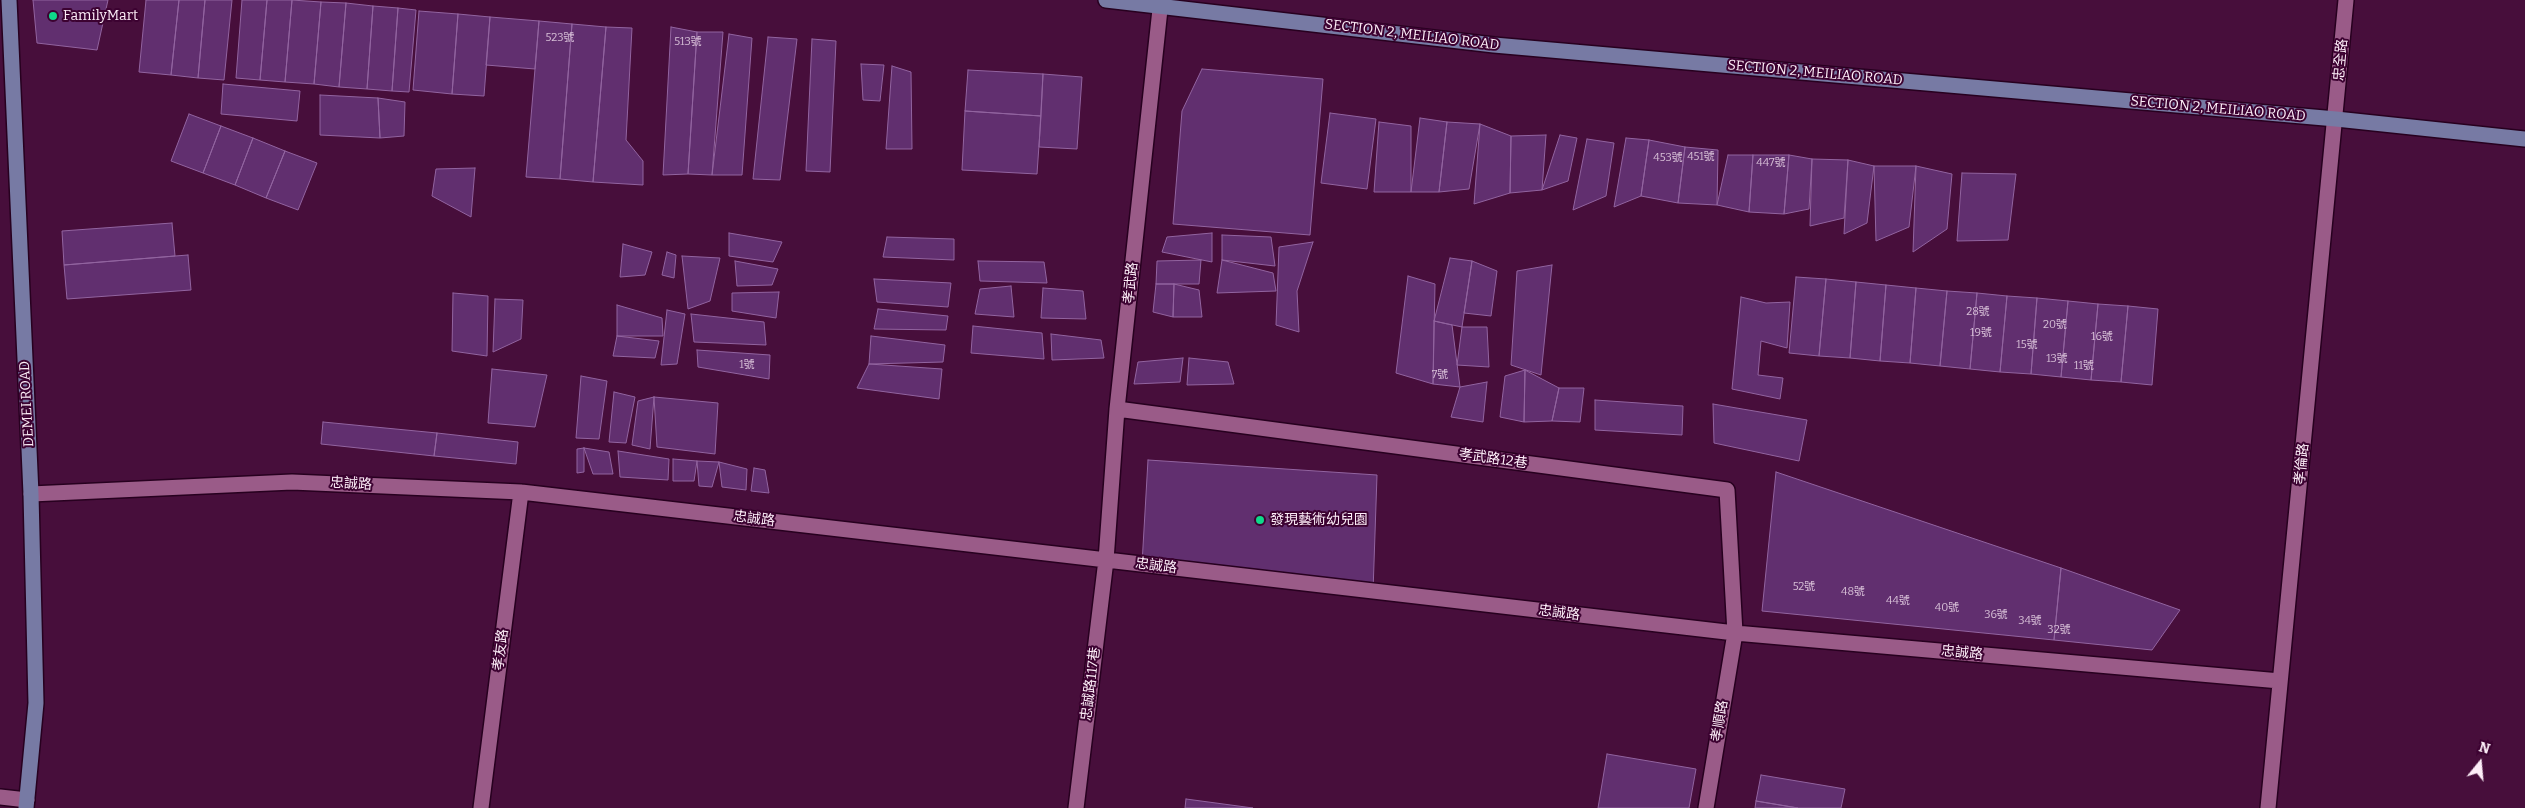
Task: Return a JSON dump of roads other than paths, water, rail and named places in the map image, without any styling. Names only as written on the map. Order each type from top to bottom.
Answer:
[{"type":"street","name":"DEMEI ROAD","points":[[9,0],[31,494],[36,703],[26,804]]},
{"type":"street","name":"SECTION 2, MEILIAO ROAD","points":[[1106,0],[1161,3],[1494,45],[2336,119],[2525,139]]},
{"type":"street","name":"忠全路","points":[[2336,119],[2346,0]]},
{"type":"street","name":"孝武路","points":[[1106,560],[1117,409],[1161,3]]},
{"type":"street","name":"孝倫路","points":[[2268,808],[2336,119]]},
{"type":"street","name":"孝武路12巷","points":[[1117,409],[1727,490],[1735,633]]},
{"type":"street","name":"忠誠路","points":[[31,494],[292,482],[521,492],[1735,633],[2280,681]]},
{"type":"street","name":"孝友路","points":[[481,808],[521,492]]},
{"type":"street","name":"忠誠路117巷","points":[[1076,808],[1106,560]]},
{"type":"street","name":"孝順路","points":[[1706,808],[1735,633]]},
{"type":"street","points":[[0,797],[26,804]]},
{"type":"place","name":"FamilyMart","points":[[53,16]]},
{"type":"place","name":"發現藝術幼兒園","points":[[1260,520]]}]
